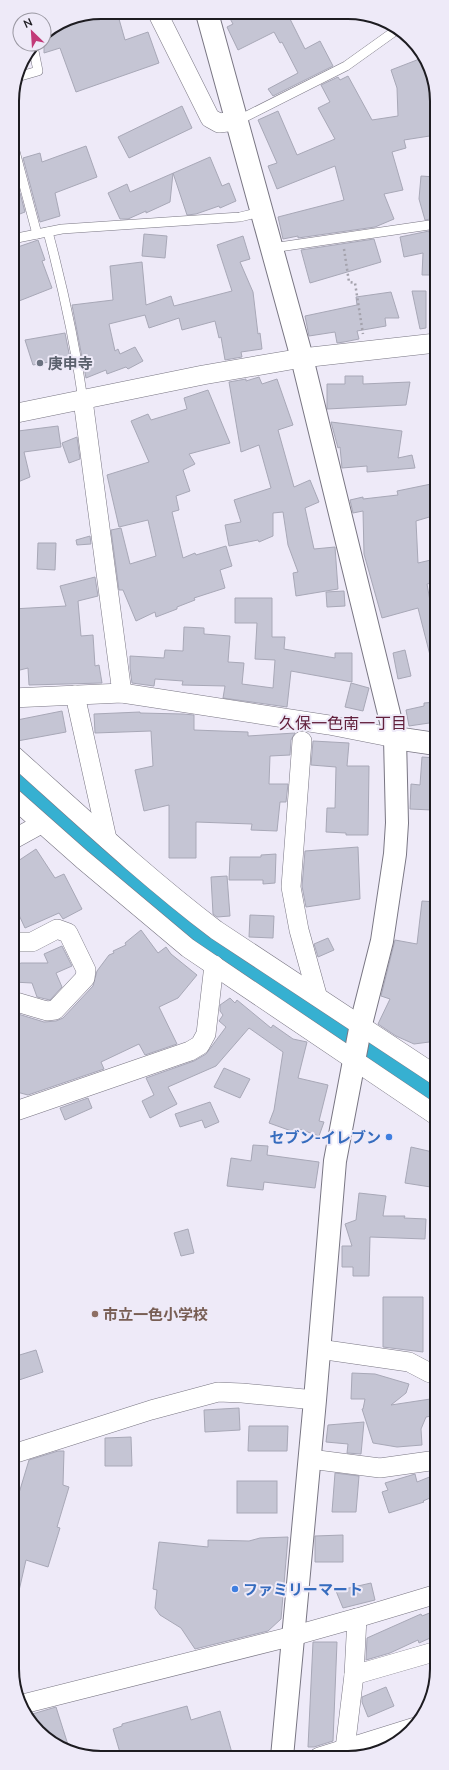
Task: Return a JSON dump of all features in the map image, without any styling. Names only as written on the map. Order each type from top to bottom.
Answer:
[{"type":"street","points":[[160,19],[210,118],[219,122],[236,121]]},
{"type":"street","points":[[209,19],[302,358],[395,738],[397,823],[395,854],[382,941],[361,1024],[335,1161],[310,1459],[283,1751]]},
{"type":"street","points":[[19,413],[203,375],[302,358],[366,352],[430,341]]},
{"type":"street","points":[[83,400],[122,693]]},
{"type":"street","points":[[19,698],[122,693],[329,724],[395,738],[430,743]]},
{"type":"street","points":[[75,695],[107,839]]},
{"type":"street","points":[[302,741],[291,887],[299,930],[317,995]]},
{"type":"street","points":[[19,760],[107,839],[190,910],[216,930],[361,1024],[430,1071]]},
{"type":"street","points":[[19,803],[188,948],[430,1111]]},
{"type":"street","points":[[19,836],[42,824]]},
{"type":"street","points":[[19,942],[32,942],[57,929],[68,933],[86,970],[85,978],[54,1010],[47,1011],[19,1003]]},
{"type":"street","points":[[19,1110],[190,1051],[200,1044],[206,1034],[214,965]]},
{"type":"street","points":[[319,1349],[409,1362],[430,1373]]},
{"type":"street","points":[[19,1452],[151,1410],[218,1392],[242,1392],[315,1400]]},
{"type":"street","points":[[310,1459],[380,1468],[430,1461]]},
{"type":"street","points":[[27,1703],[293,1636],[430,1596]]},
{"type":"street","points":[[344,1751],[354,1675],[357,1618]]},
{"type":"street","points":[[354,1675],[430,1653]]},
{"type":"street","points":[[350,1751],[398,1734]]},
{"type":"lane","points":[[236,121],[346,66],[393,33]]},
{"type":"lane","points":[[23,75],[38,72],[34,53]]},
{"type":"lane","points":[[19,166],[37,234]]},
{"type":"lane","points":[[19,238],[62,229],[240,217],[262,212]]},
{"type":"lane","points":[[272,248],[430,225]]},
{"type":"lane","points":[[48,232],[64,292],[75,344],[83,400]]},
{"type":"path","points":[[343,238],[349,282],[355,283],[366,352]]},
{"type":"building","points":[[119,19],[125,40],[148,32],[159,63],[76,92],[60,48],[52,50],[52,35],[70,25],[90,20]]},
{"type":"building","points":[[230,19],[290,19],[305,49],[320,41],[333,66],[273,96],[268,89],[298,73],[282,42],[280,43],[274,32],[238,50],[227,27],[233,24]]},
{"type":"building","points":[[418,59],[426,75],[430,101],[430,136],[404,140],[406,148],[392,152],[403,190],[384,194],[394,219],[375,227],[283,239],[278,217],[344,200],[335,166],[277,189],[268,166],[277,163],[258,120],[278,111],[297,155],[335,139],[318,108],[330,102],[321,85],[338,77],[340,80],[348,76],[372,120],[398,116],[397,88],[391,70]]},
{"type":"building","points":[[182,106],[192,128],[129,158],[118,137]]},
{"type":"building","points":[[86,146],[97,177],[55,193],[60,216],[40,222],[23,158],[40,153],[42,162]]},
{"type":"building","points":[[210,157],[222,186],[229,183],[236,201],[220,208],[219,206],[196,214],[187,215],[173,173]]},
{"type":"building","points":[[173,173],[170,202],[146,213],[146,211],[128,219],[120,219],[108,193],[127,184],[130,192]]},
{"type":"building","points":[[421,176],[430,177],[430,219],[425,220],[419,199]]},
{"type":"building","points":[[19,194],[25,212],[19,214]]},
{"type":"building","points":[[429,231],[430,275],[422,275],[423,253],[404,257],[400,237]]},
{"type":"building","points":[[144,234],[167,236],[165,258],[142,256]]},
{"type":"building","points":[[243,236],[250,259],[240,262],[253,292],[258,334],[260,333],[262,349],[241,352],[242,357],[225,360],[221,337],[219,338],[215,321],[182,330],[179,318],[149,328],[145,315],[109,324],[115,351],[118,349],[120,354],[135,347],[143,361],[128,369],[126,367],[107,374],[106,370],[86,378],[72,305],[113,300],[110,266],[142,262],[146,305],[171,296],[174,306],[232,291],[217,245]]},
{"type":"building","points":[[374,239],[381,262],[310,283],[301,250]]},
{"type":"building","points":[[38,240],[45,260],[42,261],[52,288],[19,301],[19,247]]},
{"type":"building","points":[[412,291],[426,291],[426,328],[420,329]]},
{"type":"building","points":[[391,292],[399,318],[385,318],[386,326],[357,331],[359,339],[337,343],[335,332],[309,336],[305,316],[357,305],[356,297]]},
{"type":"building","points":[[65,333],[70,358],[33,365],[25,340]]},
{"type":"building","points":[[345,376],[363,376],[363,384],[410,382],[406,405],[327,409],[327,384],[345,384]]},
{"type":"building","points":[[259,377],[262,384],[277,379],[293,425],[278,430],[294,487],[310,480],[319,502],[305,508],[314,549],[335,547],[338,589],[296,596],[293,573],[298,572],[288,545],[283,512],[273,513],[273,536],[259,542],[258,540],[229,546],[225,525],[241,522],[234,500],[271,488],[259,445],[241,452],[229,382],[246,379],[246,381]]},
{"type":"building","points":[[208,390],[230,443],[189,454],[195,464],[183,470],[190,491],[176,496],[179,510],[172,512],[183,558],[195,553],[196,555],[226,546],[232,566],[220,570],[225,588],[194,598],[195,600],[156,617],[155,612],[136,621],[123,590],[119,590],[111,530],[121,528],[130,564],[156,556],[148,520],[119,527],[107,475],[149,462],[131,421],[148,414],[151,420],[187,409],[184,398]]},
{"type":"building","points":[[331,422],[402,431],[398,458],[412,455],[415,468],[367,472],[367,466],[342,468],[340,447],[338,448]]},
{"type":"building","points":[[58,426],[61,447],[24,452],[30,477],[19,482],[19,431]]},
{"type":"building","points":[[77,437],[80,459],[69,463],[62,443]]},
{"type":"building","points":[[430,484],[430,517],[416,521],[418,563],[430,560],[430,583],[427,584],[430,601],[430,655],[418,608],[382,618],[364,554],[363,511],[353,513],[350,500],[363,497],[363,499],[398,495],[397,491]]},
{"type":"building","points":[[90,536],[91,544],[77,545],[76,540]]},
{"type":"building","points":[[38,543],[56,543],[55,570],[37,569]]},
{"type":"building","points":[[95,577],[98,596],[78,601],[81,636],[93,635],[95,666],[99,665],[102,683],[29,685],[28,668],[19,670],[19,609],[66,606],[60,586]]},
{"type":"building","points":[[344,591],[345,606],[327,607],[326,592]]},
{"type":"building","points":[[235,598],[272,598],[272,637],[285,637],[284,649],[335,658],[335,653],[352,653],[352,682],[291,671],[287,707],[223,698],[225,686],[182,685],[183,681],[155,679],[154,686],[132,683],[130,656],[164,658],[165,650],[183,651],[184,627],[204,628],[204,634],[230,636],[228,662],[244,663],[242,684],[273,688],[275,660],[255,659],[257,623],[235,623]]},
{"type":"building","points":[[405,650],[411,676],[398,679],[393,653]]},
{"type":"building","points":[[351,683],[369,688],[363,711],[345,707]]},
{"type":"building","points":[[430,702],[430,723],[409,726],[406,710],[424,706],[424,703]]},
{"type":"building","points":[[62,711],[66,732],[19,741],[19,720]]},
{"type":"building","points":[[140,712],[194,715],[194,730],[248,732],[248,736],[295,733],[291,740],[290,755],[270,756],[269,784],[288,784],[286,802],[280,802],[277,831],[251,830],[252,824],[196,822],[196,858],[169,858],[169,805],[144,811],[135,770],[153,766],[151,731],[95,733],[94,714]]},
{"type":"building","points":[[313,741],[349,743],[347,766],[369,766],[368,835],[346,835],[346,833],[326,832],[327,808],[335,808],[336,767],[311,765]]},
{"type":"building","points":[[422,757],[430,758],[430,810],[410,809],[411,784],[420,785]]},
{"type":"building","points":[[358,847],[360,899],[306,907],[302,886],[305,851]]},
{"type":"building","points":[[36,849],[55,878],[64,874],[82,909],[63,919],[59,913],[25,928],[19,915],[19,860]]},
{"type":"building","points":[[276,854],[275,883],[263,884],[263,880],[229,880],[230,857],[261,857],[261,855]]},
{"type":"building","points":[[227,876],[230,916],[217,917],[213,914],[211,877]]},
{"type":"building","points":[[422,901],[430,902],[430,1042],[414,1044],[396,1036],[378,1024],[390,999],[381,996],[395,940],[417,944]]},
{"type":"building","points":[[250,915],[274,916],[273,938],[249,937]]},
{"type":"building","points":[[141,930],[158,953],[166,947],[171,954],[197,975],[178,998],[159,1007],[177,1044],[145,1055],[139,1044],[101,1062],[104,1069],[28,1095],[19,1093],[19,1014],[44,1022],[56,1021],[63,1018],[93,986],[97,971],[109,955],[114,953],[113,951],[126,945],[125,943]]},
{"type":"building","points":[[328,938],[334,950],[318,957],[314,944]]},
{"type":"building","points":[[62,946],[72,966],[56,973],[62,987],[50,1000],[37,997],[32,983],[19,982],[19,964],[48,963],[44,954]]},
{"type":"building","points":[[230,998],[235,1003],[237,1000],[271,1028],[273,1025],[293,1039],[307,1042],[298,1078],[328,1085],[319,1121],[324,1122],[319,1136],[299,1129],[297,1133],[269,1123],[274,1110],[283,1052],[249,1028],[216,1066],[168,1087],[177,1104],[150,1118],[142,1101],[154,1095],[146,1078],[194,1061],[206,1054],[226,1027],[219,1021],[223,1015],[220,1011],[220,1005]]},
{"type":"building","points":[[224,1068],[250,1079],[240,1098],[214,1087]]},
{"type":"building","points":[[88,1098],[92,1108],[65,1120],[60,1108]]},
{"type":"building","points":[[210,1102],[219,1122],[205,1128],[202,1120],[180,1127],[175,1114]]},
{"type":"building","points":[[253,1145],[268,1146],[267,1155],[319,1162],[315,1188],[264,1182],[263,1190],[227,1186],[231,1158],[251,1161]]},
{"type":"building","points":[[411,1147],[430,1151],[430,1187],[405,1183]]},
{"type":"building","points":[[359,1193],[386,1196],[383,1216],[405,1216],[404,1218],[426,1219],[425,1239],[370,1237],[369,1276],[353,1276],[353,1267],[342,1267],[342,1246],[352,1246],[345,1224],[356,1220]]},
{"type":"building","points":[[188,1229],[194,1253],[181,1256],[174,1233]]},
{"type":"building","points":[[383,1297],[423,1297],[423,1352],[383,1347]]},
{"type":"building","points":[[36,1350],[43,1372],[19,1380],[19,1355]]},
{"type":"building","points":[[352,1373],[375,1374],[409,1384],[406,1393],[391,1405],[430,1399],[430,1416],[426,1417],[421,1429],[422,1445],[397,1447],[373,1443],[362,1409],[365,1399],[351,1399]]},
{"type":"building","points":[[239,1408],[240,1430],[205,1432],[204,1410]]},
{"type":"building","points":[[364,1422],[361,1454],[347,1453],[348,1444],[326,1442],[328,1425]]},
{"type":"building","points":[[249,1426],[288,1426],[287,1451],[248,1451]]},
{"type":"building","points":[[131,1437],[132,1466],[105,1466],[105,1438]]},
{"type":"building","points":[[58,1451],[64,1451],[63,1485],[69,1487],[57,1527],[60,1528],[48,1567],[26,1560],[19,1591],[19,1493],[29,1460]]},
{"type":"building","points":[[335,1473],[359,1476],[356,1512],[332,1512]]},
{"type":"building","points":[[415,1474],[417,1482],[430,1477],[430,1498],[423,1501],[424,1502],[389,1513],[382,1492],[388,1490],[385,1483]]},
{"type":"building","points":[[237,1481],[277,1481],[277,1513],[237,1513]]},
{"type":"building","points":[[343,1535],[343,1562],[315,1562],[315,1536]]},
{"type":"building","name":"ファミリーマート","points":[[288,1537],[281,1619],[268,1631],[195,1649],[181,1628],[160,1615],[155,1608],[157,1590],[153,1589],[159,1542],[208,1547],[208,1540],[249,1541],[260,1538]]},
{"type":"building","points":[[371,1583],[375,1600],[343,1608],[336,1591]]},
{"type":"building","points":[[430,1613],[430,1638],[419,1643],[418,1640],[390,1653],[366,1660],[367,1638],[421,1614],[422,1616]]},
{"type":"building","points":[[313,1642],[337,1642],[333,1741],[314,1747],[308,1747]]},
{"type":"building","points":[[386,1687],[394,1706],[368,1717],[362,1702],[362,1697]]},
{"type":"building","points":[[187,1706],[191,1720],[220,1711],[231,1751],[120,1751],[113,1729],[122,1726],[122,1724]]},
{"type":"building","points":[[56,1707],[68,1744],[47,1731],[33,1714]]},
{"type":"waterway","points":[[19,773],[140,883],[188,922],[430,1088]]},
{"type":"place","name":"庚申寺","points":[[40,363]]},
{"type":"place","name":"セブン-イレブン","points":[[389,1137]]},
{"type":"place","name":"市立一色小学校","points":[[95,1314]]},
{"type":"place","name":"ファミリーマート","points":[[235,1589]]},
{"type":"district","name":"久保一色南一丁目","points":[[343,723]]}]
